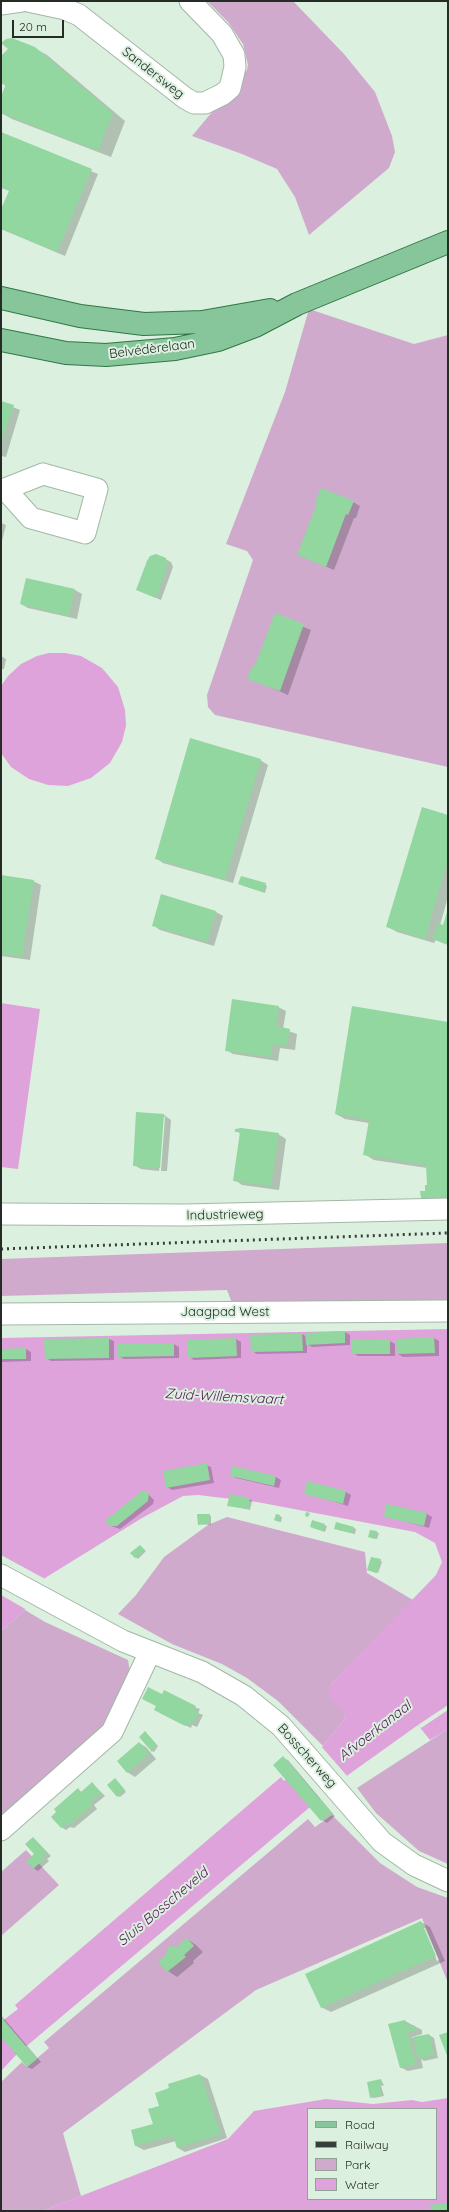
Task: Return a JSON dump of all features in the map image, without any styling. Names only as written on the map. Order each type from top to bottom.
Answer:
[{"type":"main road","name":"Belvédèrelaan","points":[[1,340],[80,354],[119,355],[175,349],[236,335],[297,304],[448,242]]},
{"type":"main road","name":"Belvédèrelaan","points":[[1,298],[87,318],[144,324],[202,322],[297,304]]},
{"type":"street","points":[[1,4],[22,1]]},
{"type":"street","name":"Sandersweg","points":[[28,1],[65,9],[79,15],[185,98],[194,103],[205,103],[224,94],[230,88],[235,67],[234,55],[222,34],[190,1]]},
{"type":"street","name":"Industrieweg","points":[[1,1214],[185,1215],[448,1209]]},
{"type":"street","name":"Jaagpad West","points":[[1,1314],[448,1310]]},
{"type":"street","name":"Bosscherweg","points":[[1,1575],[123,1641],[202,1672],[231,1687],[265,1711],[303,1751],[382,1842],[414,1865],[448,1881]]},
{"type":"street","points":[[1,1830],[112,1732],[150,1652]]},
{"type":"green space","points":[[207,1],[293,1],[344,54],[375,92],[392,136],[395,152],[389,168],[309,235],[295,197],[277,169],[242,154],[192,136],[247,70],[248,65],[243,44],[228,22]]},
{"type":"green space","points":[[309,309],[414,344],[448,335],[448,767],[215,715],[208,707],[207,695],[253,560],[247,551],[226,544],[285,392]]},
{"type":"green space","points":[[448,1243],[448,1302],[234,1308],[227,1290],[1,1296],[1,1259]]},
{"type":"green space","points":[[227,1517],[365,1552],[367,1573],[413,1600],[331,1684],[340,1708],[346,1717],[323,1746],[278,1701],[247,1678],[222,1664],[172,1644],[118,1614],[136,1595],[164,1557],[208,1525]]},
{"type":"green space","points":[[25,1610],[45,1622],[128,1660],[130,1672],[124,1694],[99,1732],[1,1820],[1,1631]]},
{"type":"green space","points":[[448,1729],[448,1864],[419,1851],[376,1813],[357,1788]]},
{"type":"green space","points":[[332,1815],[380,1863],[417,1887],[448,1898],[448,1983],[422,1918],[256,1990],[63,2133],[81,2196],[42,2211],[1,2211],[1,2082],[22,2062],[27,2067],[49,2048],[44,2042],[308,1819],[315,1827]]},
{"type":"green space","points":[[26,1850],[59,1885],[1,1936],[1,1872]]},
{"type":"water","points":[[49,653],[65,653],[81,656],[102,668],[118,687],[125,710],[126,726],[122,742],[110,763],[91,778],[68,786],[48,785],[29,779],[11,767],[1,753],[1,686],[8,676],[21,664],[37,656]]},
{"type":"water","points":[[1,1003],[40,1009],[18,1169],[1,1167]]},
{"type":"water","points":[[448,1329],[448,1729],[430,1740],[418,1725],[348,1775],[16,2055],[1,2071],[1,2022],[18,2009],[15,2005],[281,1777],[284,1781],[323,1746],[346,1717],[330,1697],[328,1691],[331,1684],[436,1575],[442,1562],[435,1543],[415,1532],[257,1502],[198,1495],[183,1496],[142,1518],[45,1578],[25,1610],[1,1631],[1,1338]]},
{"type":"water","points":[[448,2098],[448,2211],[42,2211],[228,2139],[254,2111],[326,2099],[373,2104],[412,2100],[422,2102]]},
{"type":"pier","points":[[1,1555],[47,1580],[27,1610],[1,1595]]},
{"type":"pier","points":[[448,1705],[448,1710],[421,1728],[418,1725]]},
{"type":"pier","points":[[321,1746],[348,1777],[321,1800],[294,1769]]},
{"type":"building","points":[[12,38],[35,47],[113,113],[98,151],[1,113],[1,96],[6,84],[1,82],[1,56],[8,49],[1,43],[6,39]]},
{"type":"building","points":[[1,132],[92,169],[57,252],[1,229],[1,209],[9,191],[1,187]]},
{"type":"building","points":[[1,401],[14,405],[1,443]]},
{"type":"building","points":[[321,488],[354,501],[348,515],[346,514],[326,567],[297,555],[317,503],[315,502]]},
{"type":"building","points":[[156,554],[166,558],[168,564],[156,598],[136,590],[147,561],[150,556]]},
{"type":"building","points":[[26,578],[75,589],[69,616],[20,604]]},
{"type":"building","points":[[275,613],[304,624],[280,691],[247,679],[253,665],[255,665]]},
{"type":"building","points":[[190,738],[261,759],[225,880],[155,859]]},
{"type":"building","points":[[422,807],[448,815],[448,860],[425,939],[386,927]]},
{"type":"building","points":[[1,875],[34,880],[22,957],[1,954]]},
{"type":"building","points":[[241,876],[266,883],[263,892],[238,884]]},
{"type":"building","points":[[161,894],[216,911],[207,942],[152,926]]},
{"type":"building","points":[[448,909],[448,945],[433,939],[438,923],[443,925]]},
{"type":"building","points":[[232,999],[279,1006],[276,1026],[290,1029],[287,1046],[273,1044],[271,1057],[225,1051]]},
{"type":"building","points":[[352,1006],[448,1022],[448,1197],[421,1198],[420,1191],[425,1191],[425,1185],[427,1185],[426,1165],[363,1155],[369,1120],[335,1114]]},
{"type":"building","points":[[136,1112],[164,1114],[160,1168],[133,1166]]},
{"type":"building","points":[[241,1128],[279,1133],[271,1186],[233,1181],[240,1132],[235,1132],[235,1129]]},
{"type":"building","points":[[345,1331],[345,1343],[306,1345],[305,1333]]},
{"type":"building","points":[[302,1333],[303,1351],[251,1352],[250,1335]]},
{"type":"building","points":[[434,1337],[435,1353],[397,1354],[396,1339]]},
{"type":"building","points":[[109,1338],[109,1358],[45,1359],[44,1339]]},
{"type":"building","points":[[236,1338],[237,1356],[188,1358],[188,1340]]},
{"type":"building","points":[[352,1339],[390,1340],[390,1354],[352,1354]]},
{"type":"building","points":[[174,1343],[174,1356],[118,1357],[118,1344]]},
{"type":"building","points":[[26,1348],[26,1359],[1,1359],[1,1349]]},
{"type":"building","points":[[207,1463],[210,1480],[166,1488],[163,1471]]},
{"type":"building","points":[[232,1466],[276,1476],[274,1486],[230,1476]]},
{"type":"building","points":[[307,1481],[346,1491],[343,1504],[304,1494]]},
{"type":"building","points":[[142,1491],[149,1493],[148,1501],[117,1526],[108,1526],[106,1520]]},
{"type":"building","points":[[230,1494],[250,1498],[248,1509],[227,1506]]},
{"type":"building","points":[[386,1504],[427,1513],[424,1526],[384,1517]]},
{"type":"building","points":[[306,1512],[310,1513],[308,1517],[305,1516]]},
{"type":"building","points":[[197,1514],[210,1514],[208,1524],[198,1525]]},
{"type":"building","points":[[276,1514],[280,1515],[279,1522],[274,1520]]},
{"type":"building","points":[[312,1520],[325,1524],[323,1531],[310,1527]]},
{"type":"building","points":[[336,1522],[354,1527],[352,1533],[334,1529]]},
{"type":"building","points":[[370,1530],[377,1531],[375,1539],[368,1537]]},
{"type":"building","points":[[140,1545],[145,1550],[135,1558],[130,1553]]},
{"type":"building","points":[[371,1557],[381,1559],[376,1573],[367,1570]]},
{"type":"building","points":[[148,1687],[162,1694],[164,1690],[196,1706],[194,1709],[199,1712],[191,1726],[187,1723],[185,1726],[154,1710],[156,1706],[142,1699]]},
{"type":"building","points":[[145,1731],[156,1744],[152,1752],[139,1737]]},
{"type":"building","points":[[139,1742],[149,1754],[127,1773],[117,1761]]},
{"type":"building","points":[[283,1756],[331,1812],[321,1821],[273,1765]]},
{"type":"building","points":[[115,1778],[125,1790],[117,1797],[107,1785]]},
{"type":"building","points":[[92,1782],[101,1793],[90,1802],[93,1805],[68,1826],[66,1824],[61,1828],[51,1817],[56,1812],[54,1809],[78,1788],[81,1792]]},
{"type":"building","points":[[33,1837],[47,1852],[43,1856],[45,1858],[33,1869],[26,1861],[34,1854],[25,1844]]},
{"type":"building","points":[[421,1921],[436,1956],[321,2008],[305,1974]]},
{"type":"building","points":[[187,1938],[194,1946],[184,1955],[186,1957],[167,1972],[158,1962],[166,1955],[167,1949],[170,1946],[176,1947]]},
{"type":"building","points":[[1,2017],[37,2059],[27,2067],[1,2037]]},
{"type":"building","points":[[405,2020],[407,2027],[414,2025],[416,2030],[408,2032],[416,2064],[400,2068],[388,2024]]},
{"type":"building","points":[[448,2032],[448,2058],[439,2035]]},
{"type":"building","points":[[429,2034],[434,2055],[418,2059],[413,2037]]},
{"type":"building","points":[[200,2074],[221,2134],[177,2148],[173,2136],[135,2146],[131,2130],[153,2124],[148,2109],[159,2106],[155,2093],[169,2088],[168,2084]]},
{"type":"building","points":[[381,2079],[382,2084],[379,2085],[382,2095],[370,2098],[367,2082]]},
{"type":"building","points":[[448,2203],[448,2211],[431,2211],[430,2205]]},
{"type":"railway","points":[[1,1249],[448,1233]]},
{"type":"water label","name":"Zuid-Willemsvaart","points":[[224,1397]]},
{"type":"water label","name":"Afvoerkanaal","points":[[375,1731]]},
{"type":"water label","name":"Sluis Bosscheveld","points":[[163,1907]]}]
